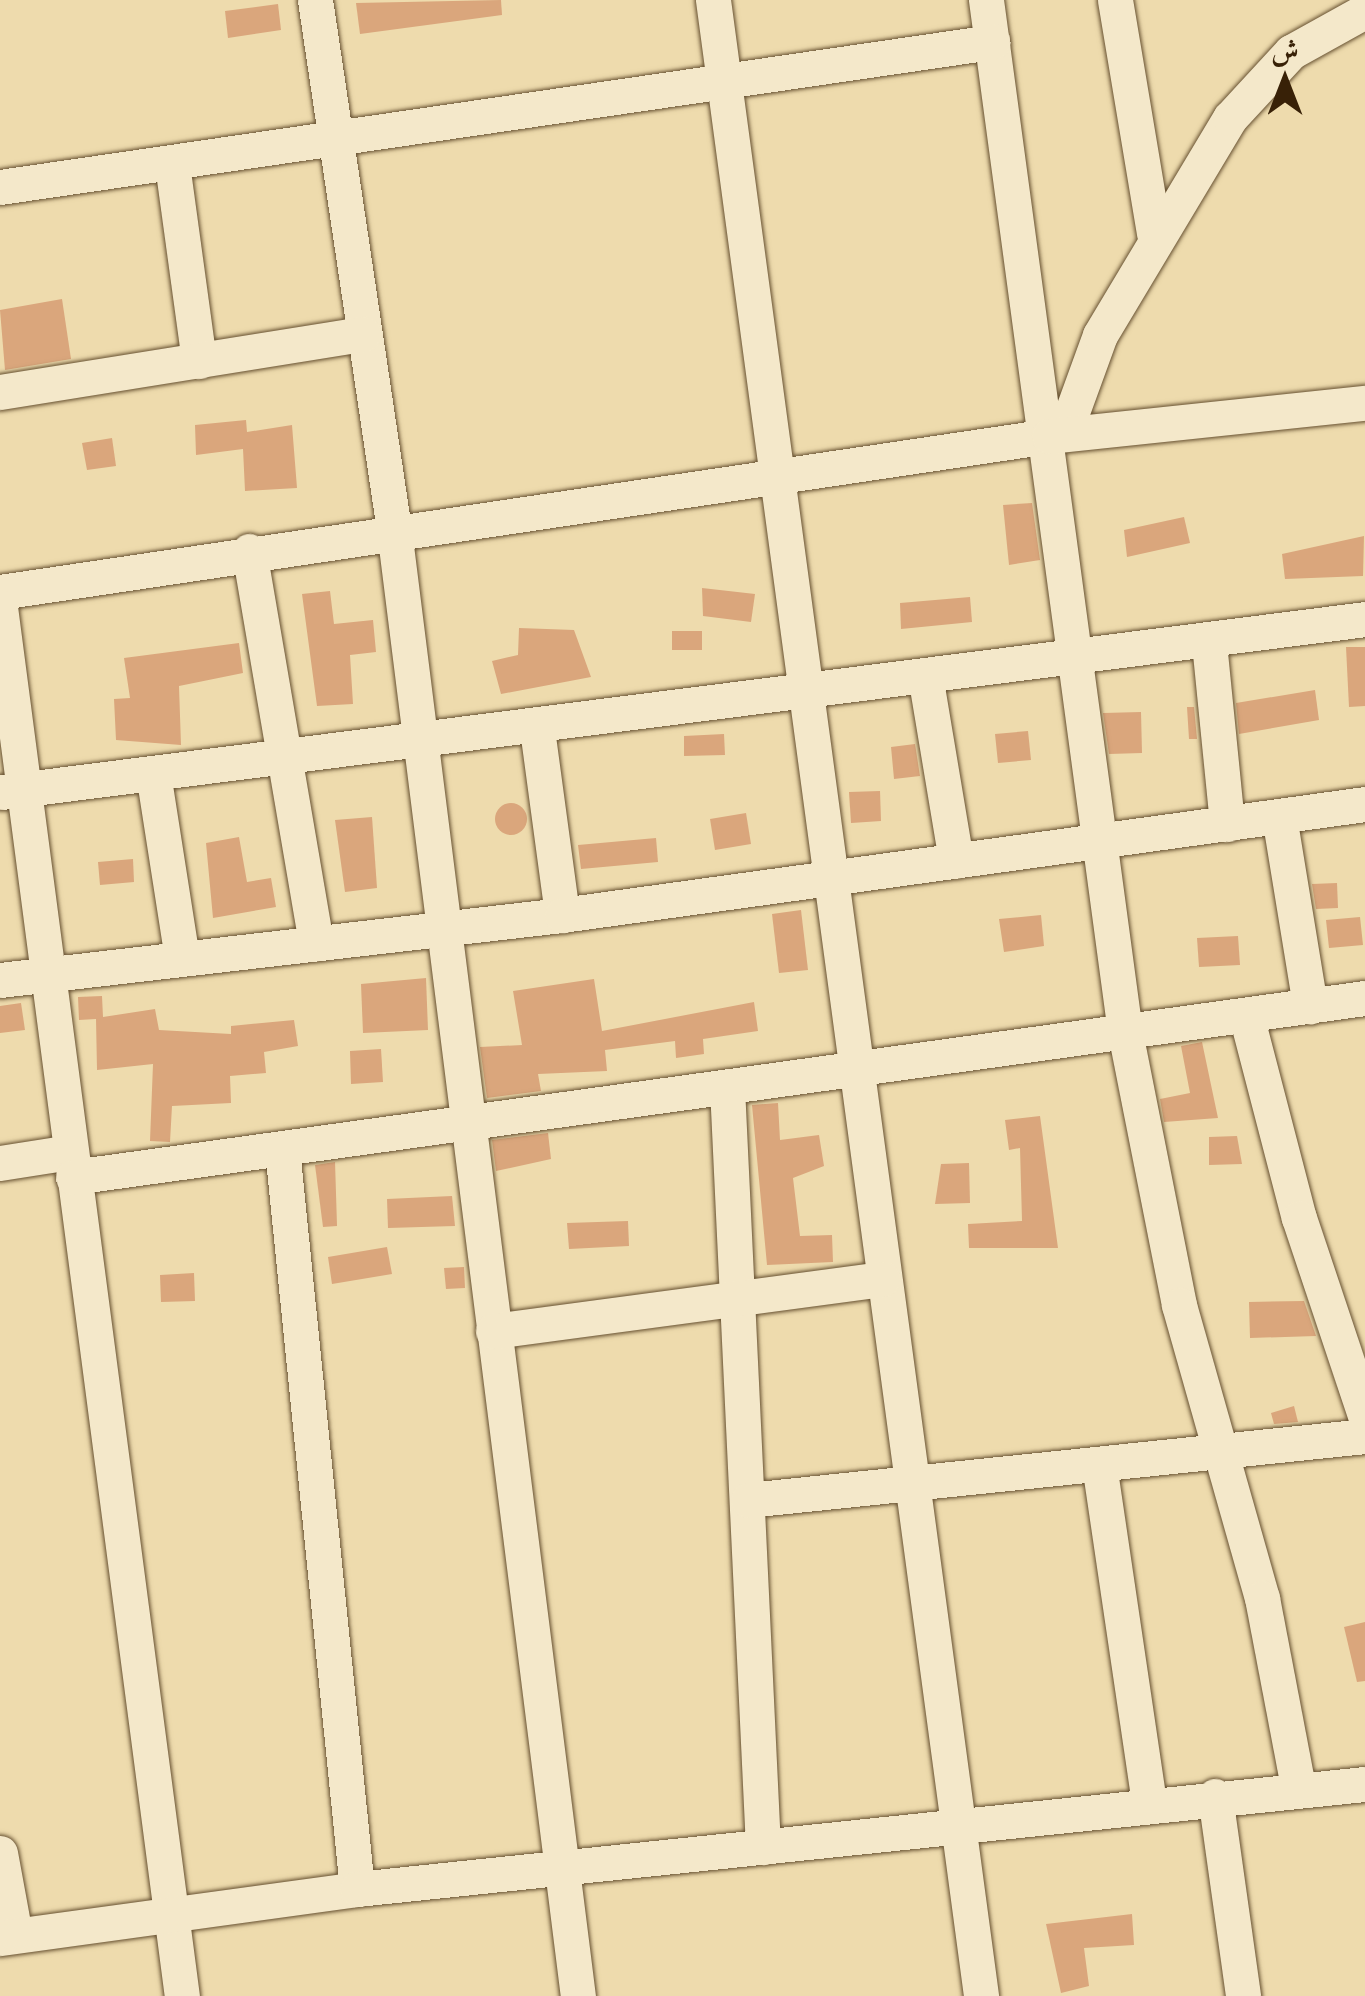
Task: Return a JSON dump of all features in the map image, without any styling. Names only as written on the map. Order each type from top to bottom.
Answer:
[{"type":"street","points":[[316,0],[333,142],[394,530],[440,928],[578,1996]]},
{"type":"street","points":[[713,0],[853,1070],[981,1996]]},
{"type":"street","points":[[986,0],[1056,435],[1079,661],[1125,1032],[1219,1450],[1262,1598],[1298,1788]]},
{"type":"street","points":[[1115,0],[1154,234]]},
{"type":"street","points":[[1056,435],[1154,234],[1230,118],[1279,65],[1365,11]]},
{"type":"street","points":[[0,187],[333,142],[992,42]]},
{"type":"street","points":[[172,164],[199,361]]},
{"type":"street","points":[[0,392],[363,334]]},
{"type":"street","points":[[0,592],[249,550],[1056,435],[1365,404]]},
{"type":"street","points":[[249,550],[316,943]]},
{"type":"street","points":[[0,607],[11,791],[46,974],[182,1996]]},
{"type":"street","points":[[11,791],[805,697],[1365,619]]},
{"type":"street","points":[[1209,643],[1227,824]]},
{"type":"street","points":[[926,681],[956,861]]},
{"type":"street","points":[[537,729],[562,915]]},
{"type":"street","points":[[153,774],[182,958]]},
{"type":"street","points":[[0,980],[562,915],[1365,804]]},
{"type":"street","points":[[1279,816],[1310,1006]]},
{"type":"street","points":[[0,1163],[72,1164],[282,1149],[1365,998]]},
{"type":"street","points":[[1246,1015],[1365,1416]]},
{"type":"street","points":[[727,1087],[763,1847]]},
{"type":"street","points":[[282,1149],[356,1889]]},
{"type":"street","points":[[493,1331],[883,1279]]},
{"type":"street","points":[[748,1500],[1365,1436]]},
{"type":"street","points":[[1099,1464],[1149,1804]]},
{"type":"street","points":[[0,1854],[8,1936],[356,1889],[959,1827],[1215,1796],[1365,1784]]},
{"type":"street","points":[[1215,1796],[1244,1996]]},
{"type":"building","points":[[501,0],[502,15],[360,34],[356,3]]},
{"type":"building","points":[[278,4],[281,30],[228,38],[225,11]]},
{"type":"building","points":[[62,299],[71,359],[5,370],[0,310]]},
{"type":"building","points":[[246,420],[247,432],[292,425],[297,488],[245,491],[243,449],[196,455],[195,425]]},
{"type":"building","points":[[112,438],[116,466],[87,470],[82,443]]},
{"type":"building","points":[[1032,503],[1040,560],[1009,565],[1003,505]]},
{"type":"building","points":[[1184,517],[1190,543],[1127,557],[1124,530]]},
{"type":"building","points":[[1364,536],[1363,576],[1285,579],[1282,554]]},
{"type":"building","points":[[702,588],[755,594],[751,622],[703,616]]},
{"type":"building","points":[[330,591],[334,624],[373,620],[376,652],[350,655],[353,704],[317,706],[302,594]]},
{"type":"building","points":[[970,597],[972,622],[901,629],[900,603]]},
{"type":"building","points":[[519,628],[574,630],[591,677],[501,694],[492,661],[518,655]]},
{"type":"building","points":[[672,631],[702,631],[702,650],[672,650]]},
{"type":"building","points":[[239,643],[243,673],[179,686],[181,745],[116,740],[114,699],[130,698],[124,658]]},
{"type":"building","points":[[1346,647],[1365,647],[1365,706],[1349,707]]},
{"type":"building","points":[[1315,690],[1319,720],[1239,734],[1236,703]]},
{"type":"building","points":[[1187,707],[1194,707],[1197,739],[1189,739]]},
{"type":"building","points":[[1141,712],[1142,753],[1109,754],[1103,713]]},
{"type":"building","points":[[1028,731],[1031,760],[998,763],[995,734]]},
{"type":"building","points":[[724,734],[725,755],[684,756],[684,736]]},
{"type":"building","points":[[915,744],[920,776],[894,779],[891,747]]},
{"type":"building","points":[[880,791],[881,821],[851,823],[849,792]]},
{"type":"building","points":[[511,803],[523,807],[527,819],[523,831],[511,835],[499,831],[495,819],[499,807]]},
{"type":"building","points":[[746,813],[751,844],[715,850],[710,819]]},
{"type":"building","points":[[372,817],[377,888],[345,892],[335,820]]},
{"type":"building","points":[[239,837],[247,882],[271,878],[276,907],[213,918],[206,843]]},
{"type":"building","points":[[656,838],[658,862],[581,869],[578,845]]},
{"type":"building","points":[[133,859],[134,882],[100,885],[98,862]]},
{"type":"building","points":[[1337,883],[1338,908],[1316,909],[1312,884]]},
{"type":"building","points":[[801,910],[808,970],[779,973],[772,914]]},
{"type":"building","points":[[1041,915],[1044,946],[1004,952],[999,919]]},
{"type":"building","points":[[1360,917],[1363,945],[1329,948],[1326,920]]},
{"type":"building","points":[[1238,936],[1240,965],[1199,967],[1197,938]]},
{"type":"building","points":[[426,978],[428,1030],[363,1033],[361,984]]},
{"type":"building","points":[[594,979],[602,1031],[754,1002],[758,1031],[703,1039],[704,1054],[676,1058],[675,1041],[605,1050],[607,1071],[538,1074],[541,1091],[487,1098],[480,1047],[522,1045],[513,991]]},
{"type":"building","points":[[102,996],[103,1017],[155,1009],[159,1030],[231,1034],[231,1026],[294,1020],[298,1046],[264,1052],[266,1073],[230,1076],[231,1103],[172,1106],[170,1142],[150,1141],[153,1064],[97,1070],[96,1019],[79,1020],[78,997]]},
{"type":"building","points":[[21,1003],[25,1030],[0,1033],[0,1006]]},
{"type":"building","points":[[1202,1042],[1218,1118],[1164,1122],[1160,1099],[1190,1093],[1181,1046]]},
{"type":"building","points":[[381,1049],[383,1082],[351,1084],[350,1051]]},
{"type":"building","points":[[778,1103],[780,1140],[819,1135],[824,1166],[793,1178],[800,1236],[832,1235],[833,1262],[767,1265],[752,1105]]},
{"type":"building","points":[[1040,1116],[1058,1248],[969,1248],[968,1224],[1022,1221],[1020,1148],[1009,1150],[1005,1120]]},
{"type":"building","points":[[548,1133],[551,1159],[496,1171],[492,1140]]},
{"type":"building","points":[[1237,1136],[1242,1164],[1209,1165],[1209,1137]]},
{"type":"building","points":[[335,1162],[337,1226],[323,1227],[315,1165]]},
{"type":"building","points":[[969,1163],[970,1203],[935,1204],[941,1164]]},
{"type":"building","points":[[452,1196],[455,1226],[388,1228],[387,1199]]},
{"type":"building","points":[[628,1221],[629,1246],[569,1249],[567,1223]]},
{"type":"building","points":[[387,1247],[392,1274],[332,1284],[328,1257]]},
{"type":"building","points":[[464,1267],[465,1288],[446,1289],[444,1268]]},
{"type":"building","points":[[194,1273],[195,1301],[161,1302],[160,1275]]},
{"type":"building","points":[[1304,1301],[1316,1336],[1250,1338],[1249,1302]]},
{"type":"building","points":[[1294,1406],[1298,1422],[1274,1424],[1271,1413]]},
{"type":"building","points":[[1365,1622],[1365,1681],[1357,1682],[1344,1627]]},
{"type":"building","points":[[1132,1914],[1134,1945],[1084,1948],[1089,1986],[1061,1993],[1046,1924]]}]
